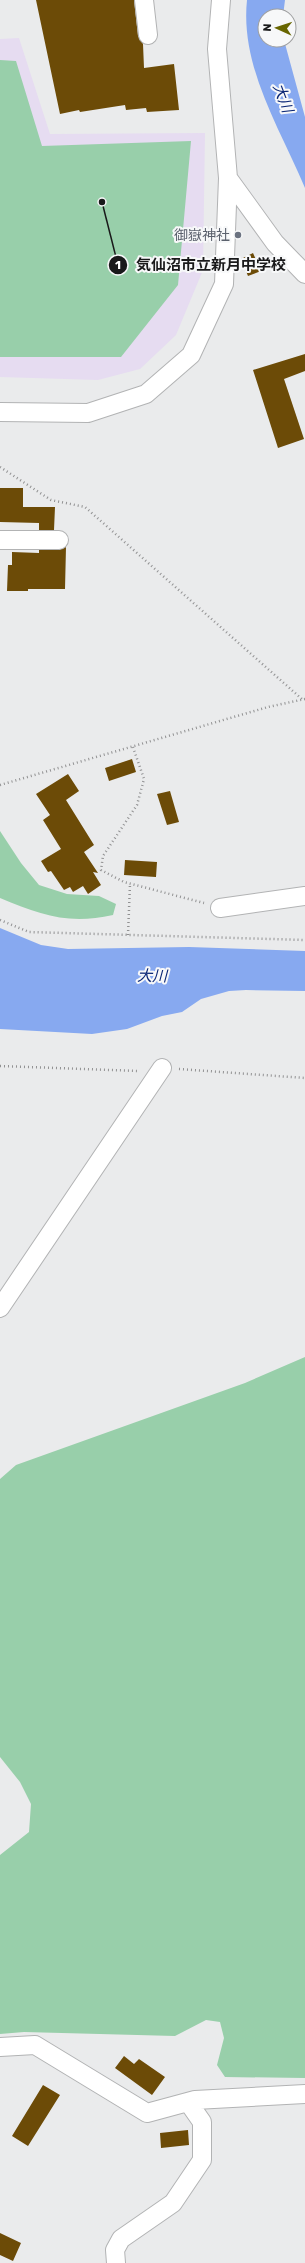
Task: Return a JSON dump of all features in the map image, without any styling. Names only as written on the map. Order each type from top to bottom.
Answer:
[{"type":"street","points":[[144,0],[148,35]]},
{"type":"street","points":[[0,412],[88,413],[146,394],[191,355],[224,284],[228,178],[217,49],[221,0]]},
{"type":"street","points":[[228,178],[275,243],[305,274]]},
{"type":"street","points":[[0,540],[59,540]]},
{"type":"street","points":[[220,908],[305,896]]},
{"type":"street","points":[[0,1308],[161,1070]]},
{"type":"street","points":[[0,2047],[35,2045],[147,2113],[188,2102],[305,2094]]},
{"type":"street","points":[[116,2263],[115,2250],[121,2239],[173,2203],[202,2160],[202,2122],[188,2102]]},
{"type":"path","points":[[0,467],[51,500],[85,507],[304,700]]},
{"type":"path","points":[[0,785],[268,707],[304,700]]},
{"type":"path","points":[[133,747],[144,779],[137,806],[103,856],[101,870],[130,884],[220,908]]},
{"type":"path","points":[[128,935],[130,884]]},
{"type":"path","points":[[0,920],[29,932],[305,940]]},
{"type":"path","points":[[0,1066],[161,1070],[305,1078]]},
{"type":"shaded area","points":[[19,38],[50,134],[205,133],[203,270],[176,335],[140,369],[98,380],[0,377],[0,39]]},
{"type":"green space","points":[[0,60],[16,61],[42,146],[191,141],[178,285],[121,357],[0,357]]},
{"type":"green space","points":[[0,831],[21,863],[39,885],[67,894],[99,896],[116,904],[113,915],[82,919],[55,917],[0,898]]},
{"type":"green space","points":[[305,1357],[305,2078],[225,2077],[217,2065],[224,2038],[220,2022],[206,2020],[175,2036],[24,2032],[0,2034],[0,1855],[29,1832],[31,1804],[20,1782],[0,1757],[0,1479],[16,1465],[245,1383]]},
{"type":"water","name":"大川","points":[[247,0],[285,0],[284,8],[257,8],[257,48],[286,48],[305,117],[305,188],[264,97],[250,49],[246,25]]},
{"type":"water","name":"大川","points":[[0,928],[41,945],[68,949],[189,947],[305,951],[305,991],[229,991],[201,999],[182,1012],[162,1016],[127,1029],[92,1034],[0,1029]]},
{"type":"building","points":[[36,0],[134,0],[138,36],[143,44],[144,68],[174,64],[179,110],[147,112],[146,108],[126,110],[125,105],[80,112],[79,110],[60,114]]},
{"type":"building","points":[[253,253],[261,271],[248,276],[241,259]]},
{"type":"building","points":[[305,354],[305,371],[284,379],[304,439],[278,448],[253,370]]},
{"type":"building","points":[[0,488],[23,488],[23,507],[55,507],[54,530],[39,530],[39,523],[0,522]]},
{"type":"building","points":[[66,547],[65,589],[28,589],[28,591],[7,591],[8,565],[12,565],[12,552],[39,553],[39,550],[59,550]]},
{"type":"building","points":[[132,759],[136,772],[109,781],[105,768]]},
{"type":"building","points":[[68,774],[79,791],[66,800],[94,845],[84,852],[98,873],[93,872],[101,885],[88,894],[83,886],[73,892],[70,887],[64,890],[51,871],[48,872],[41,861],[61,849],[43,820],[50,815],[36,794]]},
{"type":"building","points":[[170,791],[179,822],[167,825],[157,794]]},
{"type":"building","points":[[125,860],[157,862],[156,877],[124,875]]},
{"type":"building","points":[[124,2056],[134,2064],[139,2059],[165,2077],[152,2095],[115,2068]]},
{"type":"building","points":[[43,2085],[60,2095],[28,2146],[12,2136]]},
{"type":"building","points":[[188,2130],[189,2145],[161,2148],[160,2133]]},
{"type":"building","points":[[0,2233],[21,2243],[13,2261],[0,2255]]},
{"type":"place","name":"気仙沼市立新月中学校","points":[[102,202]]},
{"type":"place","name":"御嶽神社","points":[[238,235]]}]
